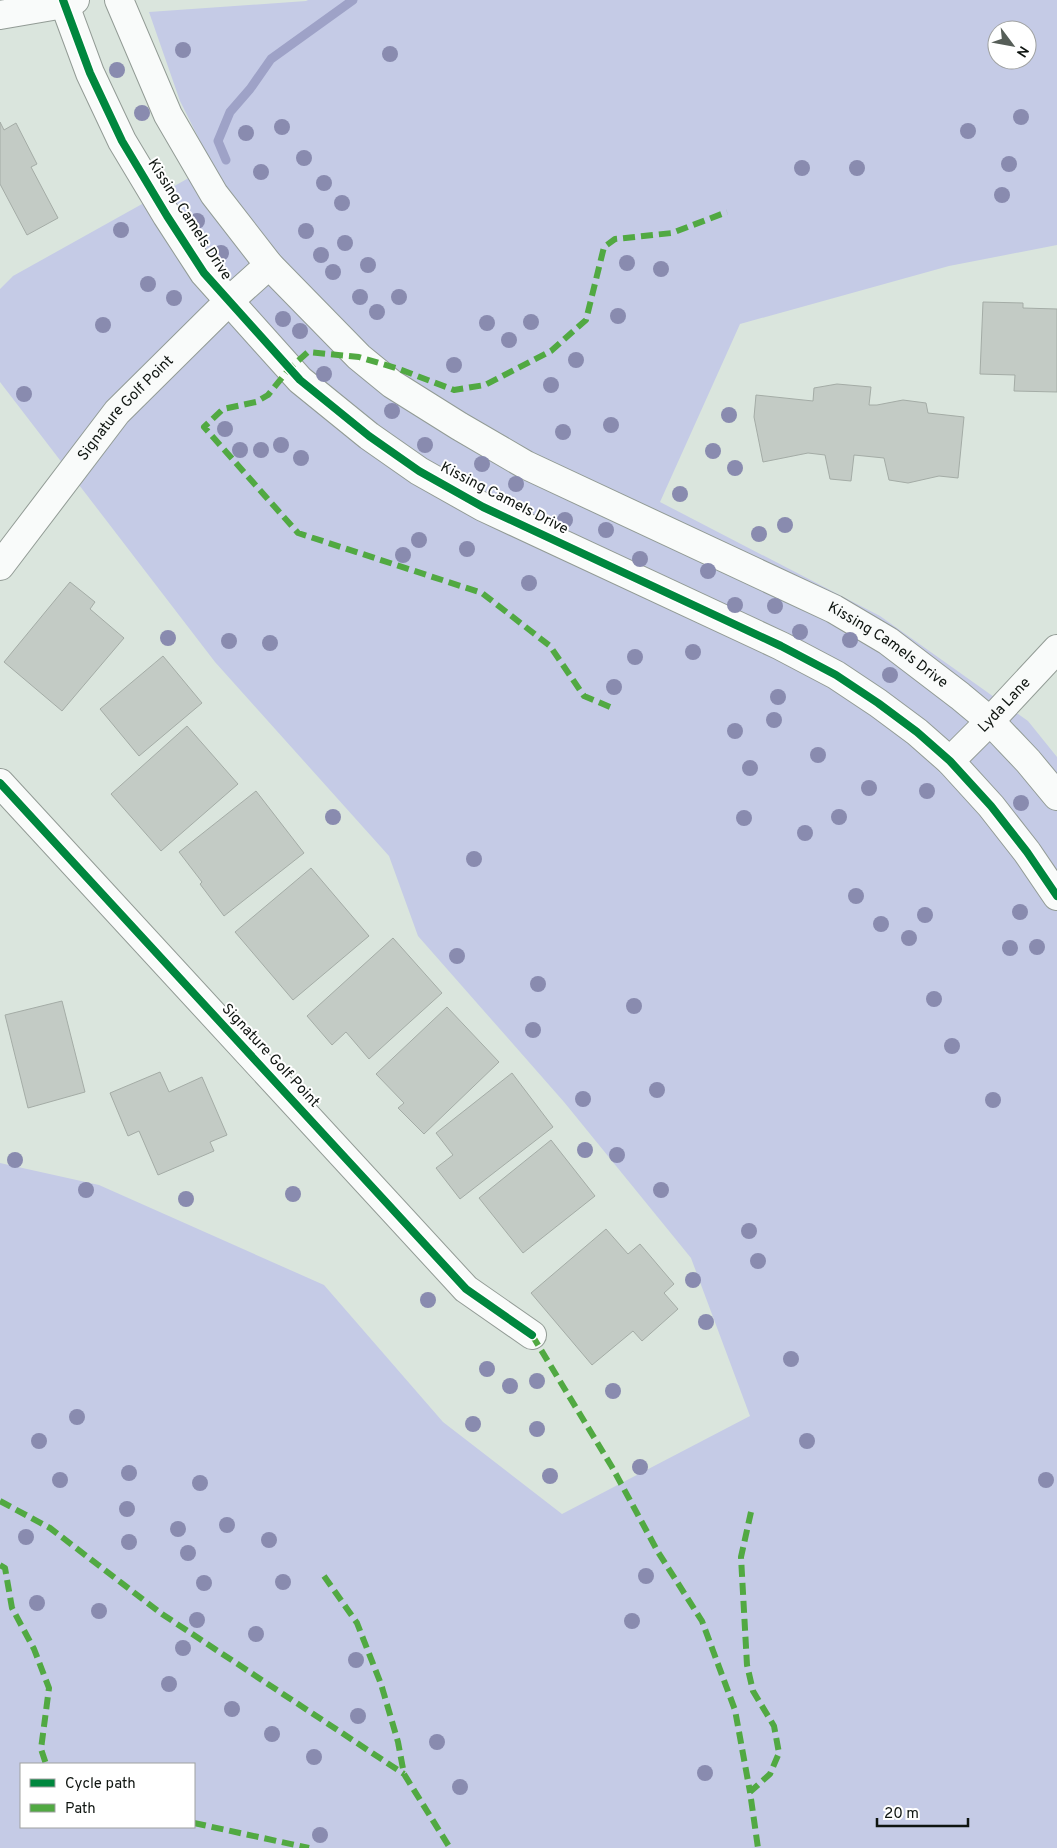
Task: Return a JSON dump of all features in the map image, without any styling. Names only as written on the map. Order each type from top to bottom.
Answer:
[{"type":"street","name":"Kissing Camels Drive","points":[[119,0],[168,115],[214,194],[269,265],[359,357],[392,384],[498,450],[526,465],[834,609],[888,641],[960,696],[990,722],[1028,761],[1057,796]]},
{"type":"street","name":"Kissing Camels Drive","points":[[67,1],[90,73],[122,141],[204,273],[228,302],[300,380],[369,436],[419,471],[483,507],[773,642],[836,675],[917,732],[950,761],[991,806],[1028,852],[1057,896]]},
{"type":"street","points":[[0,15],[67,1]]},
{"type":"street","name":"Signature Golf Point","points":[[0,566],[117,412],[228,302],[269,265]]},
{"type":"street","name":"Lyda Lane","points":[[950,761],[990,722],[1057,649]]},
{"type":"street","name":"Signature Golf Point","points":[[0,783],[466,1289],[532,1335]]},
{"type":"shaded area","points":[[308,0],[1057,0],[1057,245],[949,266],[740,324],[660,502],[880,616],[1028,721],[1057,757],[1057,1848],[0,1848],[0,1163],[99,1185],[324,1285],[443,1422],[562,1514],[750,1416],[691,1258],[564,1102],[418,936],[389,856],[215,662],[0,382],[0,289],[13,276],[212,165],[180,101],[149,12]]},
{"type":"building","points":[[0,122],[4,130],[16,123],[37,164],[31,167],[58,218],[27,235],[0,184]]},
{"type":"building","points":[[983,302],[1023,303],[1023,308],[1057,309],[1057,392],[1014,391],[1015,375],[980,374]]},
{"type":"building","points":[[837,384],[871,387],[869,405],[903,400],[926,403],[928,413],[964,417],[958,478],[939,476],[908,483],[889,480],[884,458],[854,455],[851,481],[830,479],[825,455],[808,453],[763,462],[754,417],[756,395],[813,401],[814,388]]},
{"type":"building","points":[[70,582],[95,602],[90,609],[124,638],[62,711],[4,662]]},
{"type":"building","points":[[163,656],[202,703],[139,756],[100,709]]},
{"type":"building","points":[[187,726],[238,784],[161,851],[111,794]]},
{"type":"building","points":[[256,791],[304,853],[224,916],[200,884],[202,882],[179,852]]},
{"type":"building","points":[[311,868],[369,936],[293,1000],[235,932]]},
{"type":"building","points":[[393,938],[442,993],[369,1059],[346,1032],[332,1045],[307,1016]]},
{"type":"building","points":[[62,1001],[85,1092],[28,1108],[5,1015]]},
{"type":"building","points":[[447,1007],[499,1062],[424,1134],[398,1108],[404,1103],[376,1074]]},
{"type":"building","points":[[160,1072],[169,1092],[202,1077],[227,1135],[210,1142],[214,1151],[158,1175],[139,1131],[128,1136],[110,1093]]},
{"type":"building","points":[[512,1073],[553,1127],[460,1199],[436,1168],[453,1155],[436,1133]]},
{"type":"building","points":[[551,1140],[595,1196],[523,1253],[479,1198]]},
{"type":"building","points":[[606,1229],[628,1254],[640,1244],[674,1284],[664,1293],[678,1309],[642,1341],[633,1331],[592,1365],[531,1293]]},
{"type":"waterway","points":[[226,160],[218,141],[230,112],[250,89],[271,59],[353,0]]},
{"type":"marked path","points":[[610,707],[584,696],[550,646],[482,593],[298,533],[204,427],[223,409],[256,402],[268,395],[289,369],[308,352],[359,357],[399,369],[454,390],[485,385],[551,351],[586,320],[604,247],[615,239],[672,233],[727,212]]},
{"type":"marked path","points":[[532,1335],[612,1467],[658,1552],[702,1621],[735,1710],[750,1792]]},
{"type":"marked path","points":[[0,1501],[50,1528],[162,1614],[404,1774]]},
{"type":"marked path","points":[[751,1512],[741,1557],[747,1665],[753,1691],[774,1726],[779,1753],[770,1774],[750,1792],[758,1848]]},
{"type":"marked path","points":[[0,1565],[5,1568],[12,1608],[34,1649],[49,1688],[41,1749],[46,1763]]},
{"type":"marked path","points":[[324,1576],[357,1623],[381,1684],[398,1742],[404,1774],[450,1848]]},
{"type":"marked path","points":[[195,1823],[309,1848]]},
{"type":"cycle path","points":[[63,0],[90,73],[122,141],[167,216],[204,273],[300,380],[369,436],[419,471],[483,507],[781,646],[836,675],[878,703],[917,732],[950,761],[991,806],[1027,852],[1057,896]]},
{"type":"cycle path","points":[[0,783],[466,1289],[532,1335]]}]
